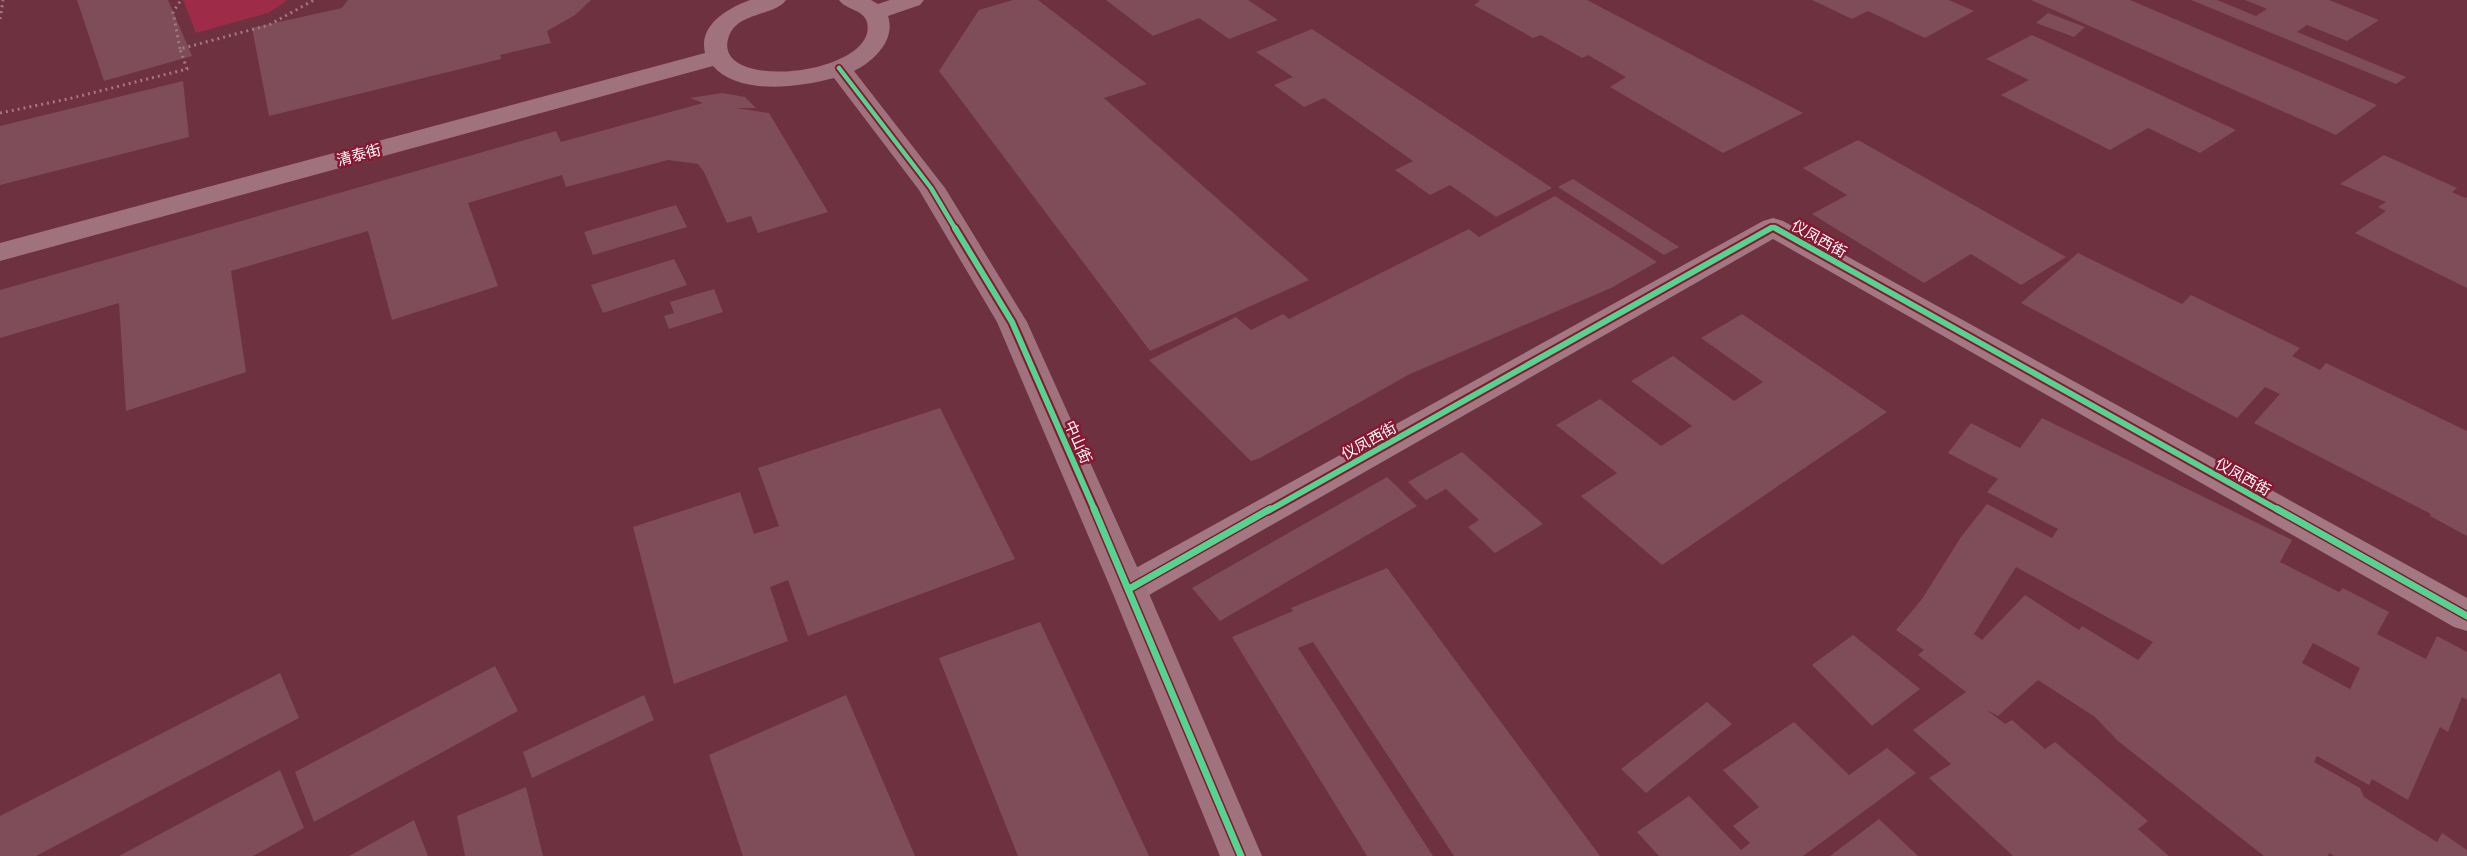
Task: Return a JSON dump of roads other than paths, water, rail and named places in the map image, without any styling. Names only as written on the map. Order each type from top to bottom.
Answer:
[{"type":"street","points":[[715,0],[737,15]]},
{"type":"street","points":[[774,0],[737,15],[721,29],[715,44],[718,57],[731,69],[753,77],[781,79],[811,76],[839,68],[869,50],[879,35],[881,26],[875,13],[851,0]]},
{"type":"street","points":[[875,13],[912,0]]},
{"type":"street","name":"清泰街","points":[[0,252],[718,57]]},
{"type":"street","name":"中山街","points":[[839,68],[931,188],[1012,322],[1130,589],[1241,856]]},
{"type":"street","name":"仪凤西街","points":[[1130,589],[1773,227],[2467,616]]}]
